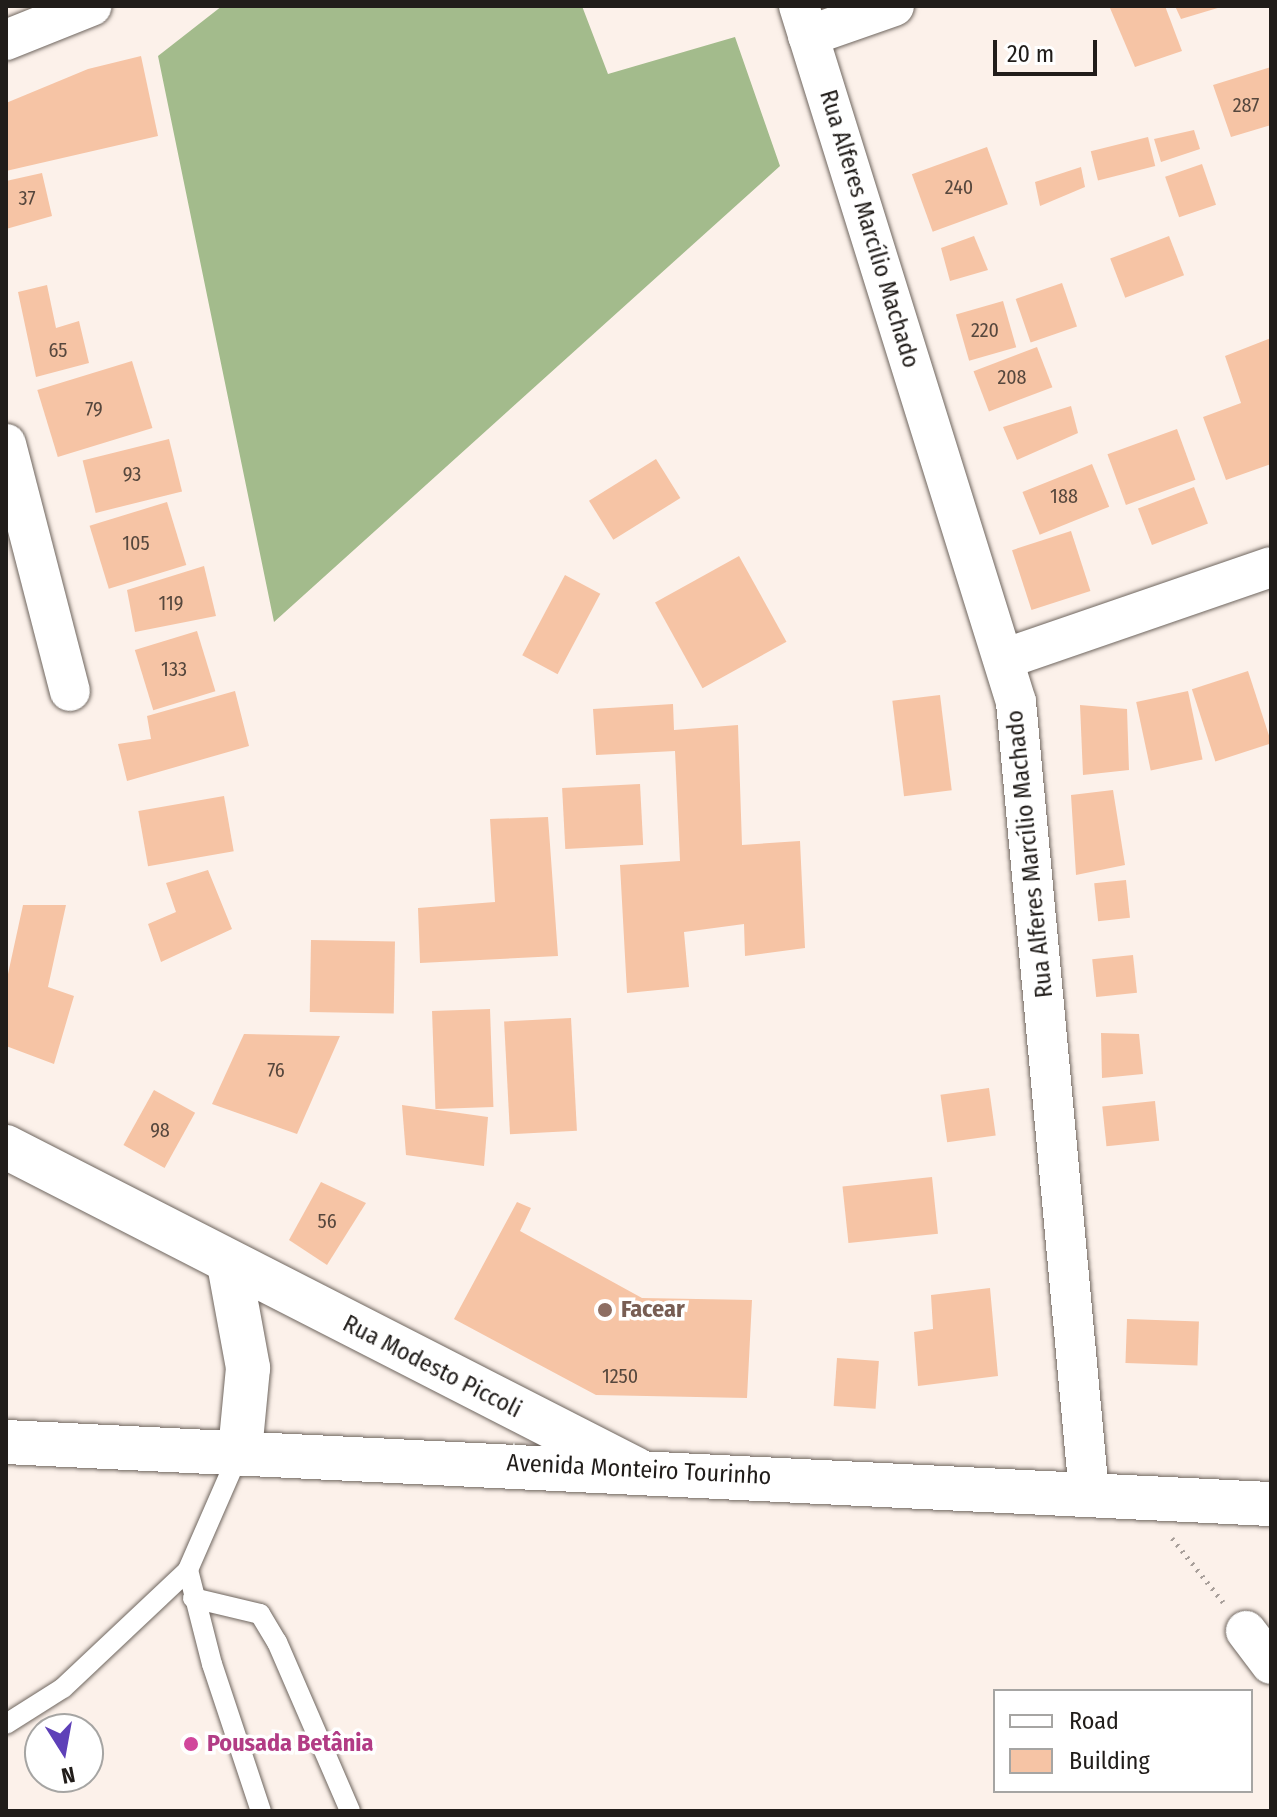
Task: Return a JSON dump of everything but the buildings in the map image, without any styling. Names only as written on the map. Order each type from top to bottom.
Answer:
[{"type":"main road","name":"Rua Modesto Piccoli","points":[[6,1147],[229,1264],[635,1469]]},
{"type":"main road","points":[[229,1264],[248,1368],[240,1451]]},
{"type":"main road","name":"Avenida Monteiro Tourinho","points":[[6,1442],[635,1469],[1271,1504]]},
{"type":"street","points":[[6,40],[91,6]]},
{"type":"street","points":[[803,21],[894,6]]},
{"type":"street","name":"Rua Alferes Marcílio Machado","points":[[803,21],[1004,659],[1022,737],[1089,1493]]},
{"type":"street","points":[[6,444],[70,691]]},
{"type":"street","points":[[1004,659],[1271,567]]},
{"type":"street","points":[[1246,1631],[1271,1664]]},
{"type":"lane","points":[[6,1724],[63,1688],[188,1570],[240,1451]]},
{"type":"lane","points":[[188,1570],[193,1598],[261,1811]]},
{"type":"lane","points":[[193,1598],[260,1614],[277,1642],[350,1811]]},
{"type":"path","points":[[1139,1496],[1246,1631]]},
{"type":"green space","points":[[222,6],[582,6],[608,74],[735,37],[780,166],[274,622],[158,56]]},
{"type":"place","name":"Facear","points":[[605,1310]]},
{"type":"place","name":"Pousada Betânia","points":[[191,1744]]}]
